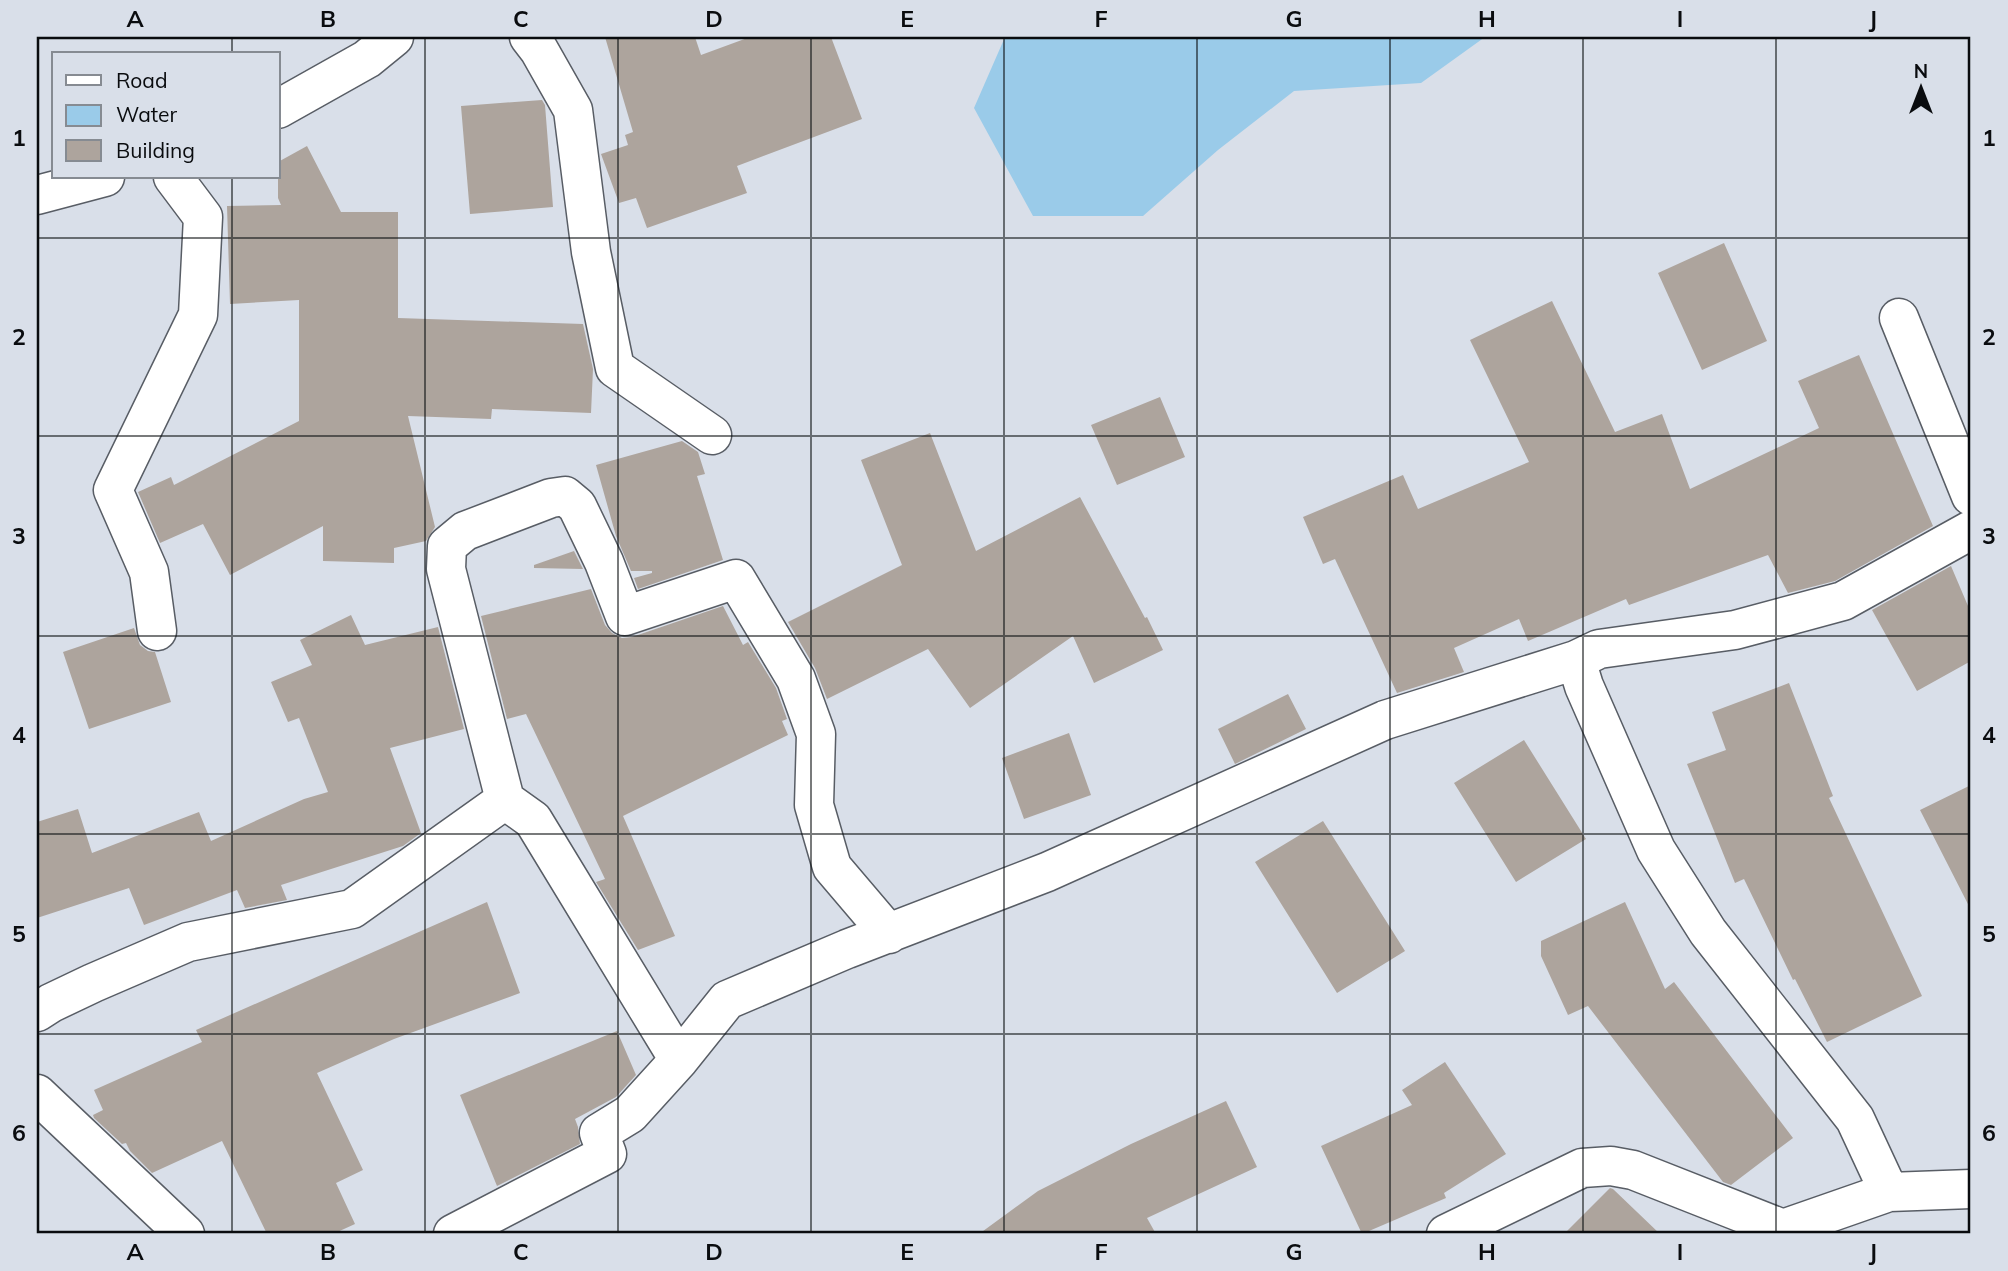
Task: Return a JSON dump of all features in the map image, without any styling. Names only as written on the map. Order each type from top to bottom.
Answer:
[{"type":"street","points":[[280,108],[367,59],[394,37]]},
{"type":"street","points":[[528,37],[539,50],[573,110],[591,252],[615,368],[712,435]]},
{"type":"street","points":[[37,195],[101,178]]},
{"type":"street","points":[[157,631],[149,572],[113,490],[198,315],[202,217],[174,178]]},
{"type":"street","points":[[1899,318],[1971,496]]},
{"type":"street","points":[[679,1060],[533,820],[505,800],[446,569],[447,546],[464,531],[551,498],[565,496],[578,506],[625,616],[736,579],[796,679],[816,734],[814,805],[832,867],[889,934]]},
{"type":"street","points":[[453,1234],[607,1154],[599,1133],[630,1114],[679,1060],[727,1000],[1047,873],[1385,720],[1576,660],[1599,649],[1734,630],[1843,601],[1971,530]]},
{"type":"street","points":[[1576,660],[1584,686],[1656,850],[1708,932],[1855,1119],[1889,1192]]},
{"type":"street","points":[[37,1012],[93,983],[188,942],[352,909],[505,800]]},
{"type":"street","points":[[37,1094],[185,1234]]},
{"type":"street","points":[[1446,1234],[1582,1168],[1611,1166],[1633,1170],[1782,1232],[1889,1192],[1971,1189]]},
{"type":"water","points":[[1005,37],[1485,37],[1421,83],[1294,91],[1218,150],[1143,216],[1033,216],[974,108]]},
{"type":"building","points":[[605,37],[695,37],[701,55],[750,37],[831,37],[862,119],[737,166],[747,193],[647,228],[636,198],[619,203],[601,154],[628,145],[625,135],[633,132]]},
{"type":"building","points":[[542,100],[545,105],[553,207],[470,214],[461,106]]},
{"type":"building","points":[[307,146],[341,212],[398,212],[398,318],[583,324],[593,369],[591,413],[492,409],[491,419],[408,416],[435,527],[426,541],[394,548],[394,563],[323,561],[323,526],[230,575],[203,524],[160,543],[138,492],[171,477],[174,485],[299,421],[299,300],[230,304],[227,206],[281,205],[278,198],[280,161]]},
{"type":"building","points":[[1724,243],[1767,341],[1702,370],[1658,273]]},
{"type":"building","points":[[1552,301],[1615,432],[1662,414],[1690,489],[1819,428],[1798,381],[1859,355],[1933,526],[1835,581],[1788,593],[1768,555],[1629,605],[1626,599],[1528,641],[1519,619],[1454,648],[1464,672],[1397,693],[1335,559],[1323,564],[1303,517],[1403,475],[1418,509],[1529,462],[1470,340]]},
{"type":"building","points":[[1160,397],[1185,457],[1117,485],[1091,425]]},
{"type":"building","points":[[930,433],[976,551],[1080,497],[1163,650],[1094,683],[1073,636],[970,708],[928,649],[827,699],[815,668],[788,622],[902,565],[861,460]]},
{"type":"building","points":[[682,441],[698,452],[705,474],[697,476],[723,560],[638,589],[634,578],[652,571],[631,571],[616,536],[596,465]]},
{"type":"building","points":[[574,551],[583,569],[534,568],[534,565]]},
{"type":"building","points":[[1951,566],[1971,613],[1971,661],[1917,691],[1872,610]]},
{"type":"building","points":[[591,589],[605,625],[612,633],[622,638],[723,606],[743,645],[748,642],[776,688],[787,719],[782,721],[788,735],[623,816],[675,936],[638,950],[596,882],[605,879],[526,714],[507,719],[481,616]]},
{"type":"building","points":[[351,615],[365,645],[438,627],[464,729],[390,748],[421,833],[403,846],[281,885],[287,900],[245,908],[237,890],[144,925],[129,888],[37,918],[37,822],[78,809],[92,853],[199,812],[211,841],[304,799],[328,792],[299,718],[288,722],[271,682],[312,665],[300,640]]},
{"type":"building","points":[[134,628],[140,645],[155,652],[171,702],[89,729],[63,652]]},
{"type":"building","points":[[1789,683],[1833,796],[1829,798],[1922,996],[1827,1042],[1795,979],[1793,980],[1744,879],[1735,883],[1687,764],[1726,750],[1712,712]]},
{"type":"building","points":[[1288,694],[1306,729],[1235,764],[1218,729]]},
{"type":"building","points":[[1069,733],[1091,795],[1024,819],[1002,758]]},
{"type":"building","points":[[1524,740],[1586,839],[1516,882],[1454,783]]},
{"type":"building","points":[[1971,785],[1971,910],[1920,810]]},
{"type":"building","points":[[1323,821],[1405,951],[1337,993],[1255,862]]},
{"type":"building","points":[[487,902],[520,993],[394,1039],[317,1073],[363,1170],[336,1183],[355,1224],[333,1234],[267,1234],[222,1141],[152,1173],[130,1151],[126,1143],[122,1144],[94,1118],[93,1115],[103,1110],[94,1090],[202,1042],[196,1030]]},
{"type":"building","points":[[1625,902],[1665,989],[1674,982],[1793,1138],[1731,1185],[1723,1182],[1588,1006],[1568,1015],[1541,956],[1541,941]]},
{"type":"building","points":[[617,1031],[636,1075],[616,1097],[575,1119],[580,1144],[497,1186],[460,1095]]},
{"type":"building","points":[[1445,1062],[1506,1154],[1444,1193],[1446,1198],[1362,1234],[1321,1146],[1412,1105],[1402,1090]]},
{"type":"building","points":[[1226,1101],[1257,1167],[1147,1218],[1156,1234],[979,1234],[1038,1191],[1131,1144]]},
{"type":"building","points":[[1610,1188],[1613,1189],[1660,1234],[1564,1234]]}]
